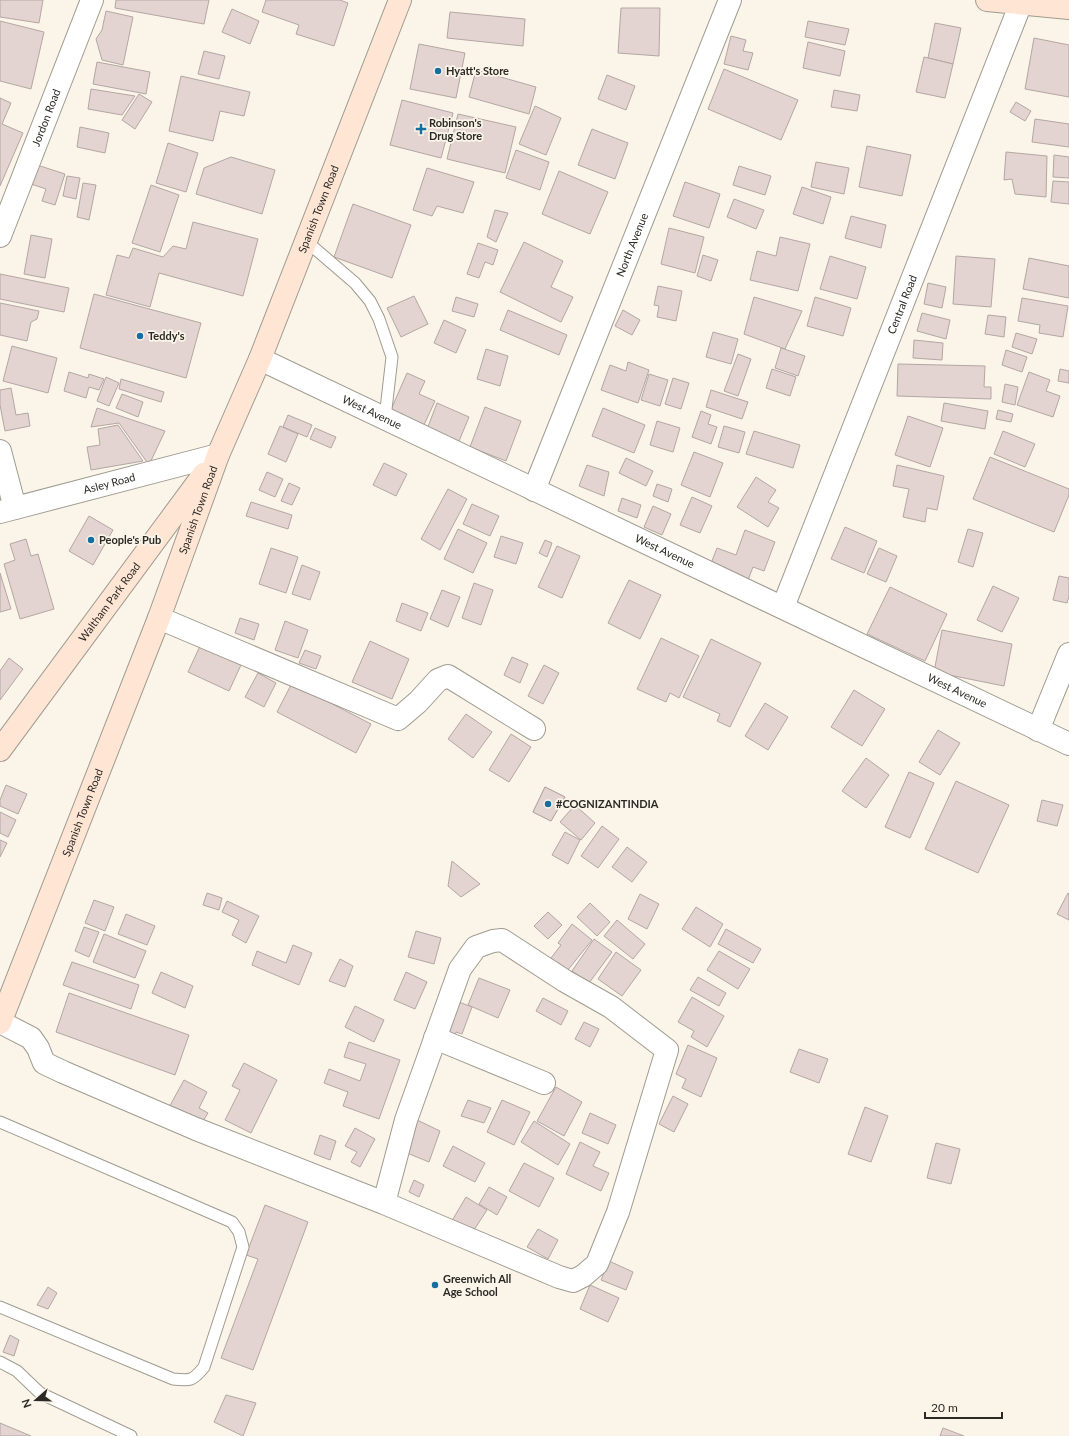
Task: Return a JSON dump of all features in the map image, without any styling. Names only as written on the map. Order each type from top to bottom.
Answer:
[{"type":"main road","name":"Spanish Town Road","points":[[0,1022],[159,618],[218,455],[260,358],[400,0]]},
{"type":"main road","points":[[987,0],[1069,8]]},
{"type":"main road","name":"Waltham Park Road","points":[[0,750],[218,455]]},
{"type":"street","name":"Jordon Road","points":[[0,236],[92,0]]},
{"type":"street","name":"North Avenue","points":[[534,490],[730,0]]},
{"type":"street","name":"Central Road","points":[[783,607],[1021,3]]},
{"type":"street","name":"West Avenue","points":[[260,358],[1069,744]]},
{"type":"street","points":[[0,451],[7,510]]},
{"type":"street","name":"Asley Road","points":[[7,510],[218,455]]},
{"type":"street","points":[[159,618],[398,719],[418,702],[438,680],[448,676],[534,729]]},
{"type":"street","points":[[1038,730],[1069,654]]},
{"type":"street","points":[[0,1022],[31,1038],[38,1048],[44,1063],[56,1069],[196,1129],[384,1203],[559,1277],[573,1280],[583,1276],[596,1264],[618,1212],[667,1050],[612,1007],[502,940],[493,941],[476,947],[460,969],[435,1038],[406,1120],[384,1203]]},
{"type":"street","points":[[435,1038],[544,1084]]},
{"type":"lane","points":[[306,241],[354,282],[370,301],[379,319],[392,357],[385,418]]},
{"type":"lane","points":[[0,1122],[232,1222],[239,1232],[243,1247],[204,1367],[196,1377],[185,1381],[173,1378],[0,1307]]},
{"type":"lane","points":[[0,1362],[17,1372],[40,1393],[131,1436]]},
{"type":"building","points":[[0,0],[43,0],[39,23],[0,17]]},
{"type":"building","points":[[116,0],[209,0],[204,24],[115,8]]},
{"type":"building","points":[[266,0],[340,0],[348,3],[334,46],[296,34],[299,25],[262,12]]},
{"type":"building","points":[[621,8],[660,8],[659,56],[618,53]]},
{"type":"building","points":[[232,9],[259,21],[250,44],[222,32]]},
{"type":"building","points":[[106,11],[133,17],[123,65],[102,60],[96,39],[102,30]]},
{"type":"building","points":[[450,12],[525,19],[523,46],[447,38]]},
{"type":"building","points":[[0,21],[44,32],[31,89],[0,81]]},
{"type":"building","points":[[808,21],[849,29],[845,45],[805,37]]},
{"type":"building","points":[[935,23],[961,28],[953,64],[928,58]]},
{"type":"building","points":[[731,36],[746,40],[743,51],[753,53],[748,70],[724,64]]},
{"type":"building","points":[[1034,38],[1069,45],[1069,97],[1025,89]]},
{"type":"building","points":[[808,42],[845,51],[840,76],[803,68]]},
{"type":"building","name":"Hyatt's Store","points":[[419,44],[465,53],[456,98],[410,89]]},
{"type":"building","points":[[204,51],[225,56],[219,79],[198,74]]},
{"type":"building","points":[[924,57],[953,64],[945,98],[916,92]]},
{"type":"building","points":[[97,62],[150,72],[146,94],[93,84]]},
{"type":"building","points":[[724,69],[798,100],[781,140],[708,109]]},
{"type":"building","points":[[476,70],[536,87],[529,114],[469,97]]},
{"type":"building","points":[[607,75],[635,86],[626,110],[598,99]]},
{"type":"building","points":[[181,76],[250,92],[244,116],[220,111],[213,141],[169,131]]},
{"type":"building","points":[[91,89],[135,96],[122,115],[88,109]]},
{"type":"building","points":[[834,90],[860,95],[857,111],[831,107]]},
{"type":"building","points":[[139,94],[152,102],[135,129],[122,120]]},
{"type":"building","points":[[0,98],[11,103],[2,124],[23,133],[0,186]]},
{"type":"building","name":"Robinson's Drug Store","points":[[402,100],[453,113],[441,158],[390,145]]},
{"type":"building","points":[[1016,102],[1031,111],[1025,121],[1010,112]]},
{"type":"building","points":[[535,106],[561,118],[546,155],[519,144]]},
{"type":"building","points":[[458,114],[516,127],[505,173],[447,159]]},
{"type":"building","points":[[1035,119],[1069,124],[1069,147],[1032,142]]},
{"type":"building","points":[[80,127],[109,133],[105,153],[77,147]]},
{"type":"building","points":[[592,129],[628,143],[615,179],[578,165]]},
{"type":"building","points":[[168,143],[198,153],[186,192],[156,183]]},
{"type":"building","points":[[867,146],[911,155],[902,196],[859,187]]},
{"type":"building","points":[[516,150],[549,162],[540,190],[506,178]]},
{"type":"building","points":[[1006,152],[1047,156],[1046,197],[1015,194],[1012,179],[1004,180]]},
{"type":"building","points":[[1054,155],[1069,157],[1069,178],[1053,177]]},
{"type":"building","points":[[231,157],[275,170],[262,214],[196,194],[204,168]]},
{"type":"building","points":[[816,162],[849,168],[844,194],[811,187]]},
{"type":"building","points":[[34,164],[65,174],[55,205],[42,201],[46,189],[28,183]]},
{"type":"building","points":[[739,166],[771,176],[765,195],[733,185]]},
{"type":"building","points":[[427,168],[474,182],[463,213],[437,206],[432,216],[413,210]]},
{"type":"building","points":[[559,171],[608,192],[590,234],[542,214]]},
{"type":"building","points":[[67,176],[80,178],[76,199],[63,196]]},
{"type":"building","points":[[1053,181],[1069,182],[1069,204],[1051,202]]},
{"type":"building","points":[[685,182],[720,194],[709,228],[673,216]]},
{"type":"building","points":[[83,183],[96,185],[89,220],[77,217]]},
{"type":"building","points":[[151,185],[179,195],[160,252],[132,243]]},
{"type":"building","points":[[802,187],[831,197],[823,224],[793,214]]},
{"type":"building","points":[[734,199],[764,210],[756,229],[727,217]]},
{"type":"building","points":[[353,204],[411,225],[392,278],[334,257]]},
{"type":"building","points":[[495,210],[508,213],[496,242],[487,237]]},
{"type":"building","points":[[851,216],[886,225],[881,248],[845,238]]},
{"type":"building","points":[[193,222],[258,239],[243,296],[159,273],[150,307],[106,295],[117,255],[129,258],[133,248],[163,257],[173,246],[186,249]]},
{"type":"building","points":[[669,228],[704,237],[695,273],[661,264]]},
{"type":"building","points":[[31,235],[52,239],[45,278],[24,274]]},
{"type":"building","points":[[780,237],[810,244],[798,291],[750,280],[757,251],[776,256]]},
{"type":"building","points":[[524,242],[563,261],[551,287],[573,297],[561,322],[500,292]]},
{"type":"building","points":[[478,243],[498,250],[493,265],[485,262],[479,278],[467,274]]},
{"type":"building","points":[[703,255],[718,260],[711,281],[697,276]]},
{"type":"building","points":[[830,256],[866,267],[857,299],[820,289]]},
{"type":"building","points":[[956,256],[995,259],[991,307],[953,304]]},
{"type":"building","points":[[1029,258],[1069,266],[1069,298],[1023,289]]},
{"type":"building","points":[[0,274],[69,288],[64,312],[0,299]]},
{"type":"building","points":[[928,283],[946,287],[942,308],[924,304]]},
{"type":"building","points":[[658,286],[682,291],[676,321],[657,317],[659,306],[654,305]]},
{"type":"building","name":"Teddy's","points":[[94,294],[201,323],[186,378],[80,348]]},
{"type":"building","points":[[414,296],[428,324],[401,337],[387,308]]},
{"type":"building","points":[[456,297],[478,304],[474,317],[452,311]]},
{"type":"building","points":[[754,297],[802,311],[785,349],[744,334]]},
{"type":"building","points":[[815,297],[851,308],[843,336],[807,326]]},
{"type":"building","points":[[1022,298],[1068,306],[1063,337],[1039,333],[1040,325],[1018,321]]},
{"type":"building","points":[[0,303],[39,311],[37,319],[31,322],[27,341],[0,335]]},
{"type":"building","points":[[508,310],[567,335],[559,355],[500,330]]},
{"type":"building","points":[[623,310],[640,320],[632,335],[615,326]]},
{"type":"building","points":[[922,313],[950,320],[946,339],[917,331]]},
{"type":"building","points":[[988,315],[1006,317],[1004,337],[985,334]]},
{"type":"building","points":[[444,320],[466,330],[456,353],[434,343]]},
{"type":"building","points":[[713,332],[738,339],[731,364],[706,357]]},
{"type":"building","points":[[1016,333],[1037,339],[1032,354],[1012,347]]},
{"type":"building","points":[[914,340],[943,343],[942,360],[913,358]]},
{"type":"building","points":[[12,346],[57,358],[48,393],[3,381]]},
{"type":"building","points":[[781,348],[805,356],[798,376],[775,368]]},
{"type":"building","points":[[486,349],[508,356],[500,386],[477,379]]},
{"type":"building","points":[[1006,350],[1027,357],[1022,372],[1002,365]]},
{"type":"building","points":[[738,354],[751,359],[738,396],[724,391]]},
{"type":"building","points":[[628,362],[649,370],[638,403],[601,390],[610,365],[626,371]]},
{"type":"building","points":[[898,364],[985,366],[984,387],[991,387],[991,399],[897,396]]},
{"type":"building","points":[[772,369],[796,377],[790,396],[766,388]]},
{"type":"building","points":[[1060,369],[1069,371],[1069,383],[1058,381]]},
{"type":"building","points":[[69,372],[88,378],[89,374],[104,379],[99,390],[89,387],[86,398],[64,391]]},
{"type":"building","points":[[1029,372],[1050,380],[1046,391],[1060,396],[1053,417],[1017,405]]},
{"type":"building","points":[[407,373],[425,381],[419,394],[435,401],[423,427],[390,412]]},
{"type":"building","points":[[649,374],[668,380],[660,406],[641,400]]},
{"type":"building","points":[[106,377],[119,383],[109,406],[97,401]]},
{"type":"building","points":[[673,378],[689,383],[681,409],[665,404]]},
{"type":"building","points":[[121,379],[164,392],[161,402],[119,389]]},
{"type":"building","points":[[1005,384],[1018,387],[1015,405],[1002,402]]},
{"type":"building","points":[[11,388],[16,415],[28,413],[30,426],[5,431],[0,405],[0,390]]},
{"type":"building","points":[[711,390],[748,402],[742,419],[706,407]]},
{"type":"building","points":[[122,394],[143,402],[138,417],[116,408]]},
{"type":"building","points":[[437,403],[469,417],[457,446],[426,432]]},
{"type":"building","points":[[944,403],[988,411],[985,429],[941,421]]},
{"type":"building","points":[[485,407],[521,421],[506,461],[470,447]]},
{"type":"building","points":[[97,408],[165,431],[149,465],[119,423],[91,427]]},
{"type":"building","points":[[603,408],[645,425],[634,453],[592,436]]},
{"type":"building","points":[[998,410],[1013,414],[1011,422],[996,419]]},
{"type":"building","points":[[701,411],[711,415],[708,424],[717,427],[711,444],[692,437]]},
{"type":"building","points":[[288,415],[312,425],[307,437],[283,427]]},
{"type":"building","points":[[908,416],[943,428],[930,467],[895,455]]},
{"type":"building","points":[[657,421],[680,428],[673,452],[650,445]]},
{"type":"building","points":[[118,425],[143,461],[91,470],[87,447],[100,445],[98,429]]},
{"type":"building","points":[[280,426],[298,434],[286,462],[268,454]]},
{"type":"building","points":[[724,426],[745,432],[739,453],[718,447]]},
{"type":"building","points":[[315,428],[336,437],[331,448],[310,439]]},
{"type":"building","points":[[754,431],[800,445],[793,468],[746,454]]},
{"type":"building","points":[[1003,431],[1035,444],[1025,467],[994,454]]},
{"type":"building","points":[[694,452],[723,463],[710,497],[681,485]]},
{"type":"building","points":[[990,457],[1069,489],[1069,495],[1054,532],[973,499]]},
{"type":"building","points":[[626,458],[653,471],[646,486],[619,473]]},
{"type":"building","points":[[384,463],[407,474],[396,496],[373,485]]},
{"type":"building","points":[[587,465],[609,472],[604,496],[579,486]]},
{"type":"building","points":[[897,465],[944,476],[937,510],[927,508],[925,522],[903,517],[909,489],[893,486]]},
{"type":"building","points":[[267,472],[283,479],[275,497],[259,490]]},
{"type":"building","points":[[756,477],[776,490],[768,502],[779,508],[768,527],[737,507]]},
{"type":"building","points":[[289,483],[300,488],[292,505],[281,501]]},
{"type":"building","points":[[657,484],[672,489],[668,502],[653,496]]},
{"type":"building","points":[[448,489],[467,499],[440,550],[421,539]]},
{"type":"building","points":[[692,497],[712,506],[700,533],[680,525]]},
{"type":"building","points":[[622,498],[641,505],[637,518],[618,511]]},
{"type":"building","points":[[251,502],[292,515],[288,529],[246,516]]},
{"type":"building","points":[[472,504],[499,516],[490,536],[463,524]]},
{"type":"building","points":[[653,506],[671,514],[662,535],[644,527]]},
{"type":"building","name":"People's Pub","points":[[89,516],[113,530],[93,565],[69,551]]},
{"type":"building","points":[[845,527],[877,541],[864,573],[831,559]]},
{"type":"building","points":[[458,529],[487,543],[473,573],[444,559]]},
{"type":"building","points":[[968,529],[983,533],[973,567],[958,562]]},
{"type":"building","points":[[745,530],[775,542],[764,571],[753,567],[748,580],[710,566],[717,548],[736,555]]},
{"type":"building","points":[[501,536],[523,543],[516,564],[494,557]]},
{"type":"building","points":[[26,539],[31,556],[38,554],[54,609],[20,619],[4,564],[15,560],[10,544]]},
{"type":"building","points":[[545,540],[552,543],[547,557],[539,553]]},
{"type":"building","points":[[557,546],[580,556],[562,598],[538,587]]},
{"type":"building","points":[[271,548],[298,557],[286,593],[259,584]]},
{"type":"building","points":[[879,548],[897,556],[886,582],[867,574]]},
{"type":"building","points":[[302,565],[320,572],[310,600],[292,594]]},
{"type":"building","points":[[0,573],[11,609],[0,612]]},
{"type":"building","points":[[1059,576],[1069,578],[1069,596],[1067,603],[1053,600]]},
{"type":"building","points":[[629,580],[661,595],[640,639],[608,623]]},
{"type":"building","points":[[474,583],[493,590],[481,625],[462,618]]},
{"type":"building","points":[[993,586],[1019,598],[1002,632],[977,620]]},
{"type":"building","points":[[890,587],[947,614],[925,661],[867,634]]},
{"type":"building","points":[[442,590],[460,597],[448,627],[430,619]]},
{"type":"building","points":[[402,603],[428,613],[421,631],[396,621]]},
{"type":"building","points":[[240,618],[259,624],[254,640],[235,633]]},
{"type":"building","points":[[285,621],[308,630],[298,658],[275,650]]},
{"type":"building","points":[[942,630],[1012,644],[1004,686],[934,672]]},
{"type":"building","points":[[661,638],[699,656],[679,698],[670,693],[666,702],[637,689]]},
{"type":"building","points":[[711,639],[761,663],[730,727],[717,721],[720,714],[683,697]]},
{"type":"building","points":[[370,641],[409,659],[392,699],[352,682]]},
{"type":"building","points":[[200,646],[241,665],[229,691],[188,672]]},
{"type":"building","points":[[305,650],[321,656],[316,669],[299,663]]},
{"type":"building","points":[[512,657],[528,664],[520,683],[504,675]]},
{"type":"building","points":[[9,658],[23,669],[0,700],[0,671]]},
{"type":"building","points":[[544,665],[559,673],[543,704],[528,696]]},
{"type":"building","points":[[258,673],[276,683],[264,707],[245,697]]},
{"type":"building","points":[[292,683],[371,724],[356,753],[277,712]]},
{"type":"building","points":[[854,690],[885,709],[862,746],[831,727]]},
{"type":"building","points":[[765,703],[788,717],[768,750],[745,736]]},
{"type":"building","points":[[466,714],[492,732],[473,758],[448,739]]},
{"type":"building","points":[[938,730],[960,743],[940,775],[919,762]]},
{"type":"building","points":[[511,734],[531,747],[509,782],[489,770]]},
{"type":"building","points":[[866,758],[889,775],[866,808],[842,791]]},
{"type":"building","points":[[909,772],[934,783],[910,838],[885,827]]},
{"type":"building","points":[[956,781],[1009,805],[978,873],[925,849]]},
{"type":"building","points":[[6,785],[27,794],[18,814],[0,806],[0,800]]},
{"type":"building","name":"#COGNIZANTINDIA","points":[[545,787],[565,797],[551,821],[533,812]]},
{"type":"building","name":"#COGNIZANTINDIA","points":[[545,787],[565,797],[551,821],[533,812]]},
{"type":"building","points":[[1042,800],[1063,805],[1057,826],[1037,821]]},
{"type":"building","points":[[575,805],[595,823],[581,840],[560,822]]},
{"type":"building","points":[[0,812],[16,820],[8,837],[0,833]]},
{"type":"building","points":[[602,826],[619,839],[598,868],[581,856]]},
{"type":"building","points":[[565,832],[580,840],[568,864],[552,855]]},
{"type":"building","points":[[0,840],[7,843],[0,857]]},
{"type":"building","points":[[627,847],[647,862],[632,882],[612,867]]},
{"type":"building","points":[[452,861],[480,884],[461,897],[448,886]]},
{"type":"building","points":[[207,893],[222,898],[219,910],[203,905]]},
{"type":"building","points":[[1068,893],[1069,894],[1069,920],[1057,914]]},
{"type":"building","points":[[640,894],[659,904],[647,929],[628,919]]},
{"type":"building","points":[[94,900],[114,907],[105,931],[85,923]]},
{"type":"building","points":[[227,901],[259,916],[246,943],[232,935],[239,920],[222,912]]},
{"type":"building","points":[[590,903],[610,922],[597,936],[577,917]]},
{"type":"building","points":[[696,907],[723,924],[710,947],[682,929]]},
{"type":"building","points":[[548,912],[562,925],[548,939],[534,926]]},
{"type":"building","points":[[126,914],[155,926],[147,945],[118,934]]},
{"type":"building","points":[[617,920],[645,944],[633,959],[604,936]]},
{"type":"building","points":[[572,924],[592,940],[567,971],[551,958],[561,945],[558,943]]},
{"type":"building","points":[[84,927],[99,932],[89,957],[75,951]]},
{"type":"building","points":[[726,929],[761,949],[753,963],[718,944]]},
{"type":"building","points":[[416,931],[441,938],[434,964],[408,957]]},
{"type":"building","points":[[104,934],[146,951],[135,978],[93,962]]},
{"type":"building","points":[[594,939],[612,952],[589,983],[572,971]]},
{"type":"building","points":[[293,945],[312,953],[299,985],[252,965],[257,951],[286,963]]},
{"type":"building","points":[[719,951],[750,969],[738,989],[707,970]]},
{"type":"building","points":[[616,952],[641,970],[622,996],[598,979]]},
{"type":"building","points":[[340,959],[353,966],[345,987],[329,981]]},
{"type":"building","points":[[72,962],[139,985],[131,1009],[63,985]]},
{"type":"building","points":[[161,972],[193,986],[185,1008],[152,993]]},
{"type":"building","points":[[406,972],[427,982],[415,1009],[394,1000]]},
{"type":"building","points":[[698,977],[726,993],[719,1006],[690,990]]},
{"type":"building","points":[[479,978],[510,990],[498,1018],[468,1005]]},
{"type":"building","points":[[69,993],[189,1035],[175,1075],[56,1032]]},
{"type":"building","points":[[692,997],[724,1016],[707,1047],[691,1037],[694,1031],[678,1022]]},
{"type":"building","points":[[543,998],[568,1011],[561,1025],[536,1011]]},
{"type":"building","points":[[459,1002],[472,1007],[462,1034],[456,1032],[454,1039],[446,1036]]},
{"type":"building","points":[[355,1006],[384,1020],[374,1042],[345,1027]]},
{"type":"building","points":[[584,1022],[599,1029],[590,1047],[575,1039]]},
{"type":"building","points":[[349,1042],[400,1060],[379,1119],[343,1106],[348,1092],[324,1083],[329,1069],[360,1081],[366,1064],[344,1057]]},
{"type":"building","points":[[688,1045],[717,1058],[701,1097],[682,1088],[686,1079],[676,1074]]},
{"type":"building","points":[[799,1049],[828,1059],[819,1083],[790,1072]]},
{"type":"building","points":[[244,1063],[277,1080],[251,1133],[225,1120],[240,1090],[232,1086]]},
{"type":"building","points":[[184,1080],[207,1092],[199,1108],[208,1113],[199,1128],[167,1111]]},
{"type":"building","points":[[556,1087],[582,1102],[564,1136],[537,1121]]},
{"type":"building","points":[[673,1096],[688,1104],[674,1132],[659,1124]]},
{"type":"building","points":[[468,1100],[491,1108],[484,1123],[461,1116]]},
{"type":"building","points":[[502,1100],[530,1112],[514,1145],[487,1132]]},
{"type":"building","points":[[865,1107],[888,1116],[871,1162],[848,1154]]},
{"type":"building","points":[[590,1113],[616,1125],[608,1144],[582,1133]]},
{"type":"building","points":[[415,1119],[440,1131],[429,1162],[407,1153]]},
{"type":"building","points":[[534,1121],[570,1144],[558,1165],[521,1142]]},
{"type":"building","points":[[355,1128],[375,1139],[360,1167],[351,1162],[357,1152],[345,1146]]},
{"type":"building","points":[[320,1135],[336,1141],[330,1160],[314,1154]]},
{"type":"building","points":[[580,1142],[600,1152],[593,1166],[609,1173],[601,1191],[566,1174]]},
{"type":"building","points":[[936,1143],[960,1149],[951,1184],[927,1178]]},
{"type":"building","points":[[453,1146],[485,1163],[475,1182],[443,1166]]},
{"type":"building","points":[[524,1163],[554,1178],[539,1207],[509,1191]]},
{"type":"building","points":[[414,1180],[424,1185],[419,1197],[409,1192]]},
{"type":"building","points":[[489,1187],[507,1197],[497,1215],[479,1204]]},
{"type":"building","points":[[466,1197],[487,1210],[470,1236],[450,1224]]},
{"type":"building","points":[[265,1205],[308,1222],[253,1370],[221,1358],[258,1259],[246,1255]]},
{"type":"building","points":[[538,1229],[558,1240],[548,1259],[527,1247]]},
{"type":"building","points":[[609,1261],[633,1272],[626,1290],[601,1280]]},
{"type":"building","points":[[590,1285],[619,1298],[608,1322],[580,1309]]},
{"type":"building","points":[[48,1287],[57,1293],[48,1309],[37,1305]]},
{"type":"building","points":[[10,1335],[19,1340],[14,1356],[3,1352]]},
{"type":"building","points":[[226,1395],[256,1403],[243,1436],[214,1422]]},
{"type":"building","points":[[0,1423],[31,1436],[0,1436]]},
{"type":"building","points":[[943,1428],[964,1436],[940,1436]]},
{"type":"place","name":"Hyatt's Store","points":[[438,71]]},
{"type":"place","name":"Robinson's Drug Store","points":[[421,129]]},
{"type":"place","name":"Teddy's","points":[[140,336]]},
{"type":"place","name":"People's Pub","points":[[91,540]]},
{"type":"place","name":"#COGNIZANTINDIA","points":[[548,804]]},
{"type":"place","name":"Greenwich All Age School","points":[[435,1285]]}]
